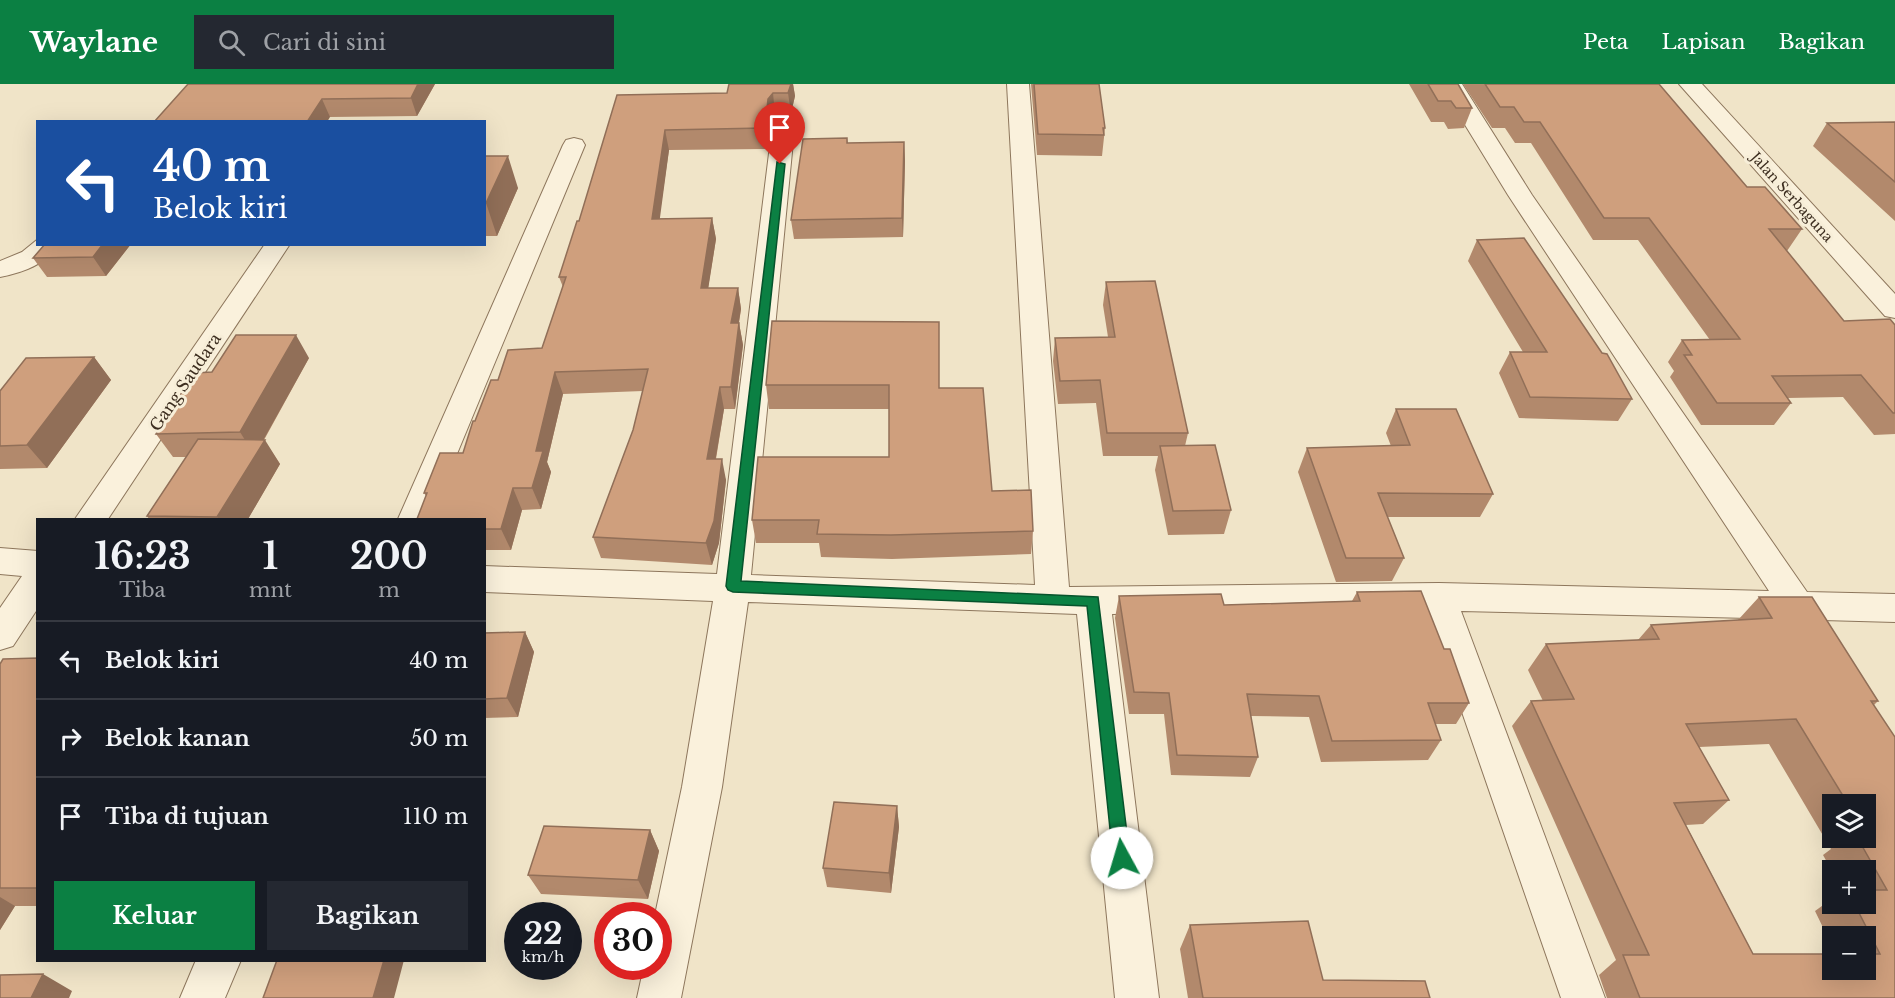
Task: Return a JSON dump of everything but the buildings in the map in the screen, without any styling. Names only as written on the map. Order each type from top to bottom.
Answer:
[{"type":"street","points":[[1018,84],[1053,598]]},
{"type":"street","points":[[1450,84],[1520,195],[1822,645]]},
{"type":"street","name":"Jalan Serbaguna","points":[[1690,84],[1895,310]]},
{"type":"street","points":[[659,998],[702,787],[733,586],[784,121]]},
{"type":"street","points":[[414,518],[574,145]]},
{"type":"street","points":[[0,269],[19,265],[36,257],[45,246]]},
{"type":"street","name":"Gang Saudara","points":[[92,518],[277,246]]},
{"type":"street","points":[[0,561],[36,564]]},
{"type":"street","points":[[486,579],[733,586],[1093,601],[1439,597],[1895,608]]},
{"type":"street","points":[[0,636],[36,582]]},
{"type":"street","points":[[1439,597],[1583,998]]},
{"type":"street","points":[[1093,601],[1137,998]]},
{"type":"street","points":[[202,998],[218,962]]},
{"type":"route","points":[[780,164],[733,586],[1093,601],[1122,858]]}]
